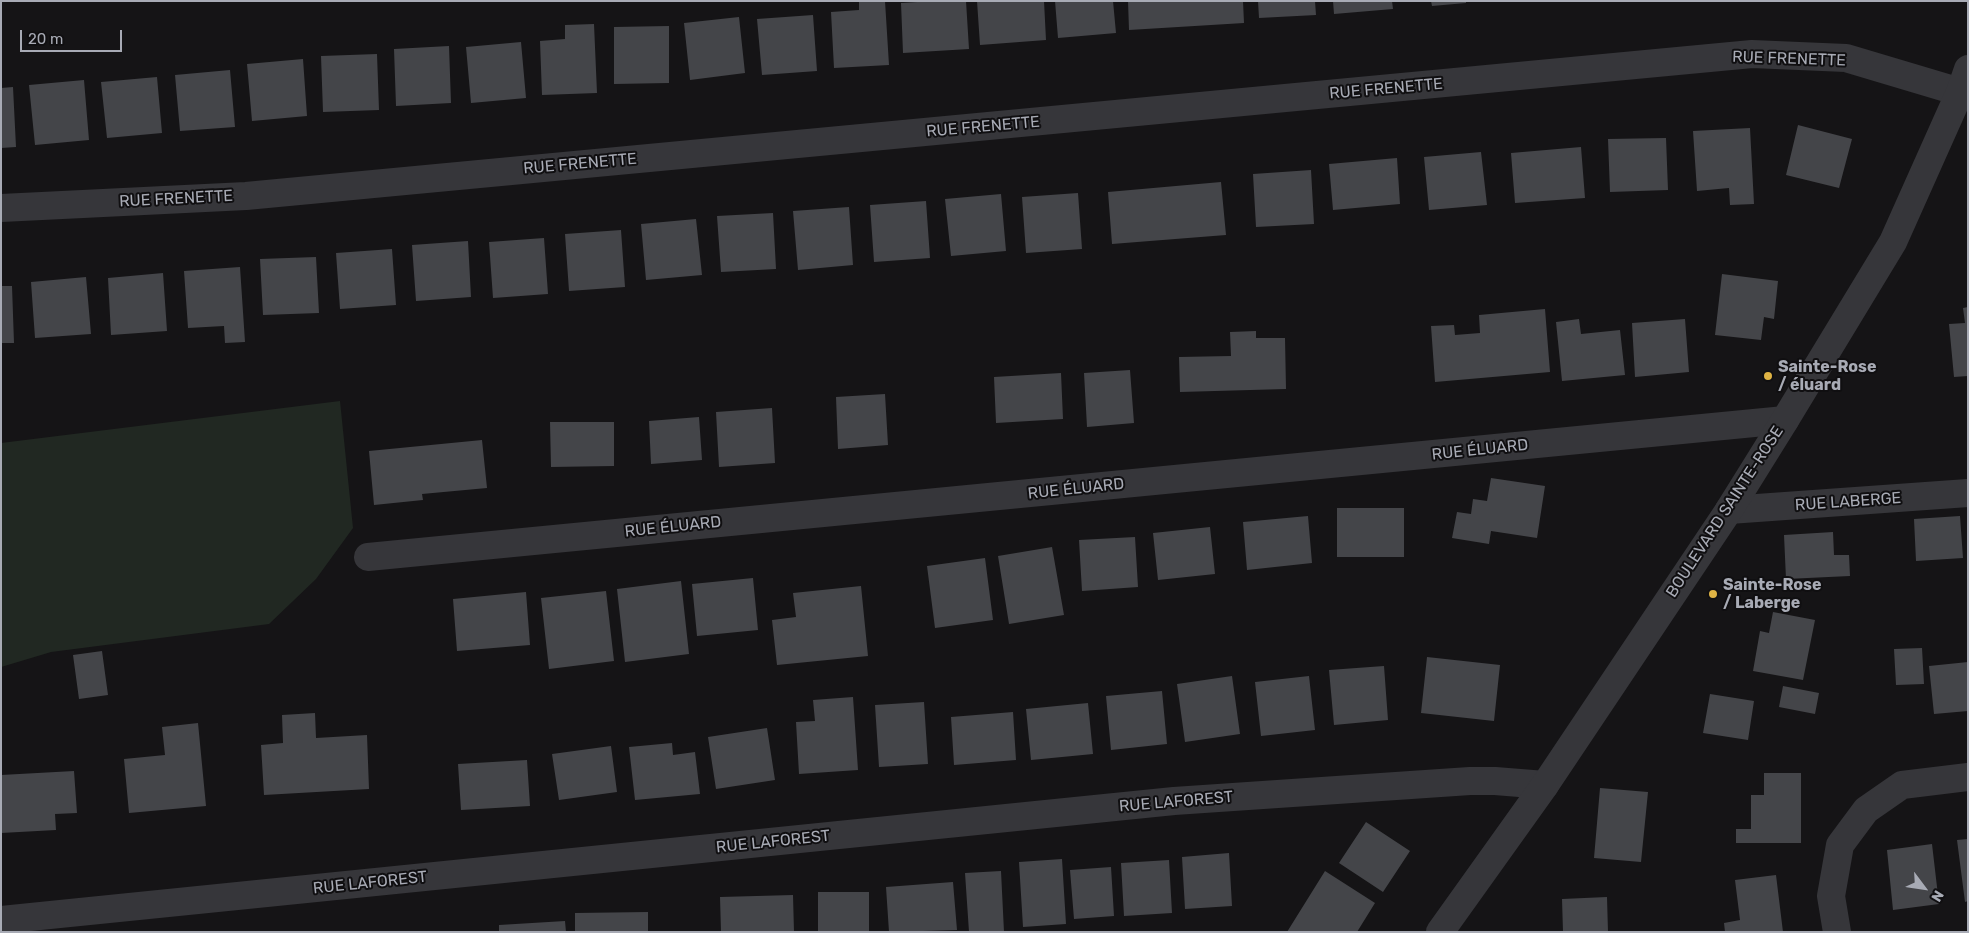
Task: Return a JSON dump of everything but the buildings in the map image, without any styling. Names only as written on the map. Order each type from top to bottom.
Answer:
[{"type":"street","name":"RUE FRENETTE","points":[[1,208],[246,196],[1752,54],[1846,58],[1964,80]]},
{"type":"street","name":"BOULEVARD SAINTE-ROSE","points":[[1440,932],[1545,785],[1729,510],[1785,420],[1893,242],[1964,80]]},
{"type":"street","name":"RUE ÉLUARD","points":[[368,557],[1785,420]]},
{"type":"street","name":"RUE LABERGE","points":[[1729,510],[1968,493]]},
{"type":"street","points":[[1836,932],[1831,896],[1840,846],[1866,810],[1902,786],[1968,777]]},
{"type":"street","name":"RUE LAFOREST","points":[[1,920],[1174,802],[1470,781],[1495,780],[1545,785]]},
{"type":"shaded area","points":[[340,401],[353,528],[316,579],[269,624],[51,652],[1,667],[1,443]]},
{"type":"place","name":"Sainte-Rose / éluard","points":[[1768,376]]},
{"type":"place","name":"Sainte-Rose / Laberge","points":[[1713,594]]}]
